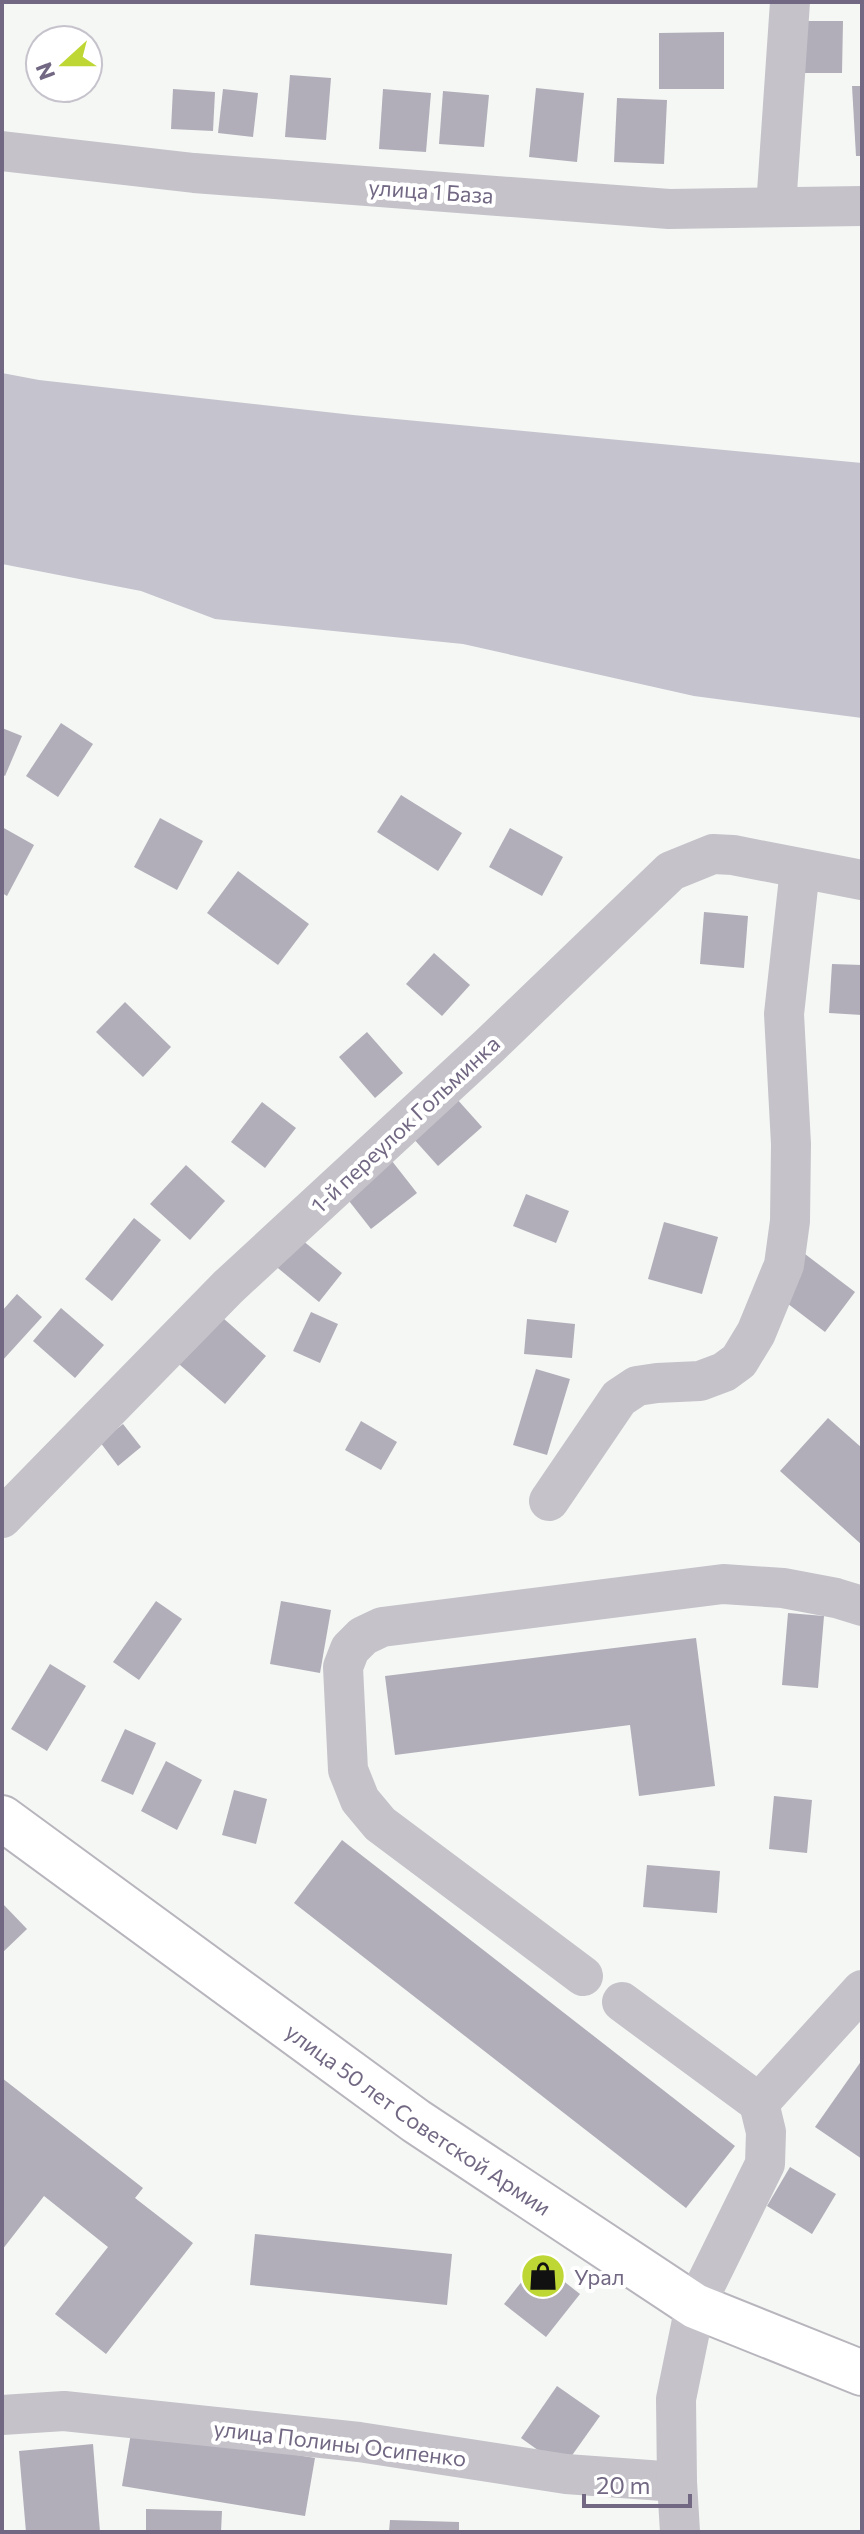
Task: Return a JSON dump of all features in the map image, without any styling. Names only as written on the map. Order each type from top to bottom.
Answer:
[{"type":"main road","name":"улица 50 лет Советской Армии","points":[[2,1818],[416,2121],[695,2306],[862,2373]]},
{"type":"street","points":[[776,207],[790,2]]},
{"type":"street","name":"улица 1 База","points":[[2,151],[194,173],[669,209],[862,206]]},
{"type":"street","name":"1-й переулок Гольминка","points":[[2,1518],[228,1287],[489,1046],[671,871],[713,854],[733,855],[862,880]]},
{"type":"street","points":[[549,1501],[619,1398],[637,1386],[700,1381],[724,1372],[739,1361],[756,1333],[784,1265],[790,1221],[791,1144],[784,1014],[800,869]]},
{"type":"street","points":[[583,1976],[380,1824],[360,1800],[348,1770],[343,1667],[350,1649],[363,1636],[382,1627],[723,1584],[783,1588],[862,1606]]},
{"type":"street","points":[[759,2103],[862,1990]]},
{"type":"street","points":[[622,2002],[759,2103],[766,2132],[765,2164],[695,2306],[676,2399],[680,2532]]},
{"type":"street","name":"улица Полины Осипенко","points":[[2,2415],[64,2411],[359,2442],[566,2474],[677,2482]]},
{"type":"shaded area","points":[[2,373],[39,380],[353,415],[862,463],[862,718],[694,696],[463,644],[215,619],[141,591],[2,564]]},
{"type":"building","points":[[803,21],[843,21],[842,73],[802,73]]},
{"type":"building","points":[[724,32],[724,89],[659,89],[659,33]]},
{"type":"building","points":[[290,75],[331,78],[326,140],[285,137]]},
{"type":"building","points":[[852,86],[862,86],[862,156],[856,156]]},
{"type":"building","points":[[536,88],[584,93],[577,162],[529,157]]},
{"type":"building","points":[[173,89],[215,92],[213,131],[171,129]]},
{"type":"building","points":[[223,89],[258,93],[253,137],[218,133]]},
{"type":"building","points":[[383,89],[431,93],[426,152],[379,149]]},
{"type":"building","points":[[443,91],[489,95],[484,147],[439,144]]},
{"type":"building","points":[[617,98],[667,100],[664,164],[614,162]]},
{"type":"building","points":[[61,723],[93,744],[58,797],[26,776]]},
{"type":"building","points":[[2,728],[22,736],[5,776],[2,774]]},
{"type":"building","points":[[401,795],[462,833],[438,871],[377,832]]},
{"type":"building","points":[[160,818],[203,841],[177,890],[134,867]]},
{"type":"building","points":[[2,827],[34,845],[7,896],[2,893]]},
{"type":"building","points":[[510,828],[563,857],[542,896],[489,867]]},
{"type":"building","points":[[238,871],[309,924],[278,965],[207,913]]},
{"type":"building","points":[[704,912],[748,916],[744,968],[700,964]]},
{"type":"building","points":[[434,953],[470,985],[442,1016],[406,984]]},
{"type":"building","points":[[832,964],[862,965],[862,1015],[829,1013]]},
{"type":"building","points":[[125,1002],[171,1047],[143,1077],[96,1032]]},
{"type":"building","points":[[367,1032],[403,1073],[375,1098],[339,1057]]},
{"type":"building","points":[[456,1098],[482,1127],[438,1166],[412,1137]]},
{"type":"building","points":[[262,1102],[296,1128],[265,1168],[231,1142]]},
{"type":"building","points":[[388,1156],[417,1193],[371,1229],[342,1192]]},
{"type":"building","points":[[186,1165],[225,1201],[190,1240],[150,1204]]},
{"type":"building","points":[[526,1194],[569,1211],[556,1243],[513,1226]]},
{"type":"building","points":[[134,1218],[161,1240],[112,1301],[85,1279]]},
{"type":"building","points":[[664,1222],[718,1237],[702,1294],[648,1279]]},
{"type":"building","points":[[296,1235],[342,1273],[319,1302],[273,1264]]},
{"type":"building","points":[[805,1254],[855,1292],[825,1332],[775,1294]]},
{"type":"building","points":[[17,1294],[42,1317],[2,1361],[2,1311]]},
{"type":"building","points":[[61,1308],[104,1345],[75,1378],[33,1341]]},
{"type":"building","points":[[214,1310],[266,1356],[225,1404],[172,1358]]},
{"type":"building","points":[[311,1312],[338,1324],[320,1363],[293,1351]]},
{"type":"building","points":[[527,1319],[575,1324],[572,1358],[524,1354]]},
{"type":"building","points":[[536,1369],[570,1379],[547,1455],[513,1445]]},
{"type":"building","points":[[828,1418],[862,1448],[862,1545],[780,1471]]},
{"type":"building","points":[[361,1421],[397,1442],[381,1470],[345,1450]]},
{"type":"building","points":[[123,1424],[141,1447],[118,1466],[100,1442]]},
{"type":"building","points":[[156,1601],[182,1619],[139,1680],[113,1662]]},
{"type":"building","points":[[281,1601],[331,1610],[320,1673],[270,1664]]},
{"type":"building","points":[[788,1613],[824,1616],[818,1688],[782,1685]]},
{"type":"building","points":[[696,1638],[715,1786],[639,1796],[630,1725],[395,1755],[385,1676]]},
{"type":"building","points":[[50,1664],[86,1686],[47,1751],[11,1729]]},
{"type":"building","points":[[125,1729],[156,1743],[133,1795],[101,1781]]},
{"type":"building","points":[[166,1761],[202,1780],[177,1830],[141,1811]]},
{"type":"building","points":[[234,1790],[267,1799],[256,1844],[222,1835]]},
{"type":"building","points":[[774,1796],[812,1800],[807,1853],[769,1849]]},
{"type":"building","points":[[342,1840],[735,2146],[686,2208],[294,1903]]},
{"type":"building","points":[[647,1865],[720,1871],[717,1913],[643,1907]]},
{"type":"building","points":[[2,1903],[27,1929],[2,1953]]},
{"type":"building","points":[[862,2060],[862,2159],[815,2127]]},
{"type":"building","points":[[2,2078],[143,2188],[135,2198],[193,2243],[106,2354],[55,2314],[108,2247],[44,2196],[2,2250]]},
{"type":"building","points":[[790,2167],[836,2194],[812,2234],[767,2206]]},
{"type":"building","points":[[255,2234],[452,2254],[447,2305],[250,2285]]},
{"type":"building","points":[[538,2261],[580,2294],[546,2337],[504,2304]]},
{"type":"building","points":[[557,2386],[600,2416],[563,2468],[521,2438]]},
{"type":"building","points":[[132,2427],[315,2458],[305,2516],[122,2486]]},
{"type":"building","points":[[93,2444],[100,2532],[26,2532],[19,2451]]},
{"type":"building","points":[[146,2509],[222,2511],[221,2532],[146,2532]]},
{"type":"building","points":[[390,2520],[459,2522],[459,2532],[389,2532]]},
{"type":"place","name":"Урал","points":[[543,2276]]}]
